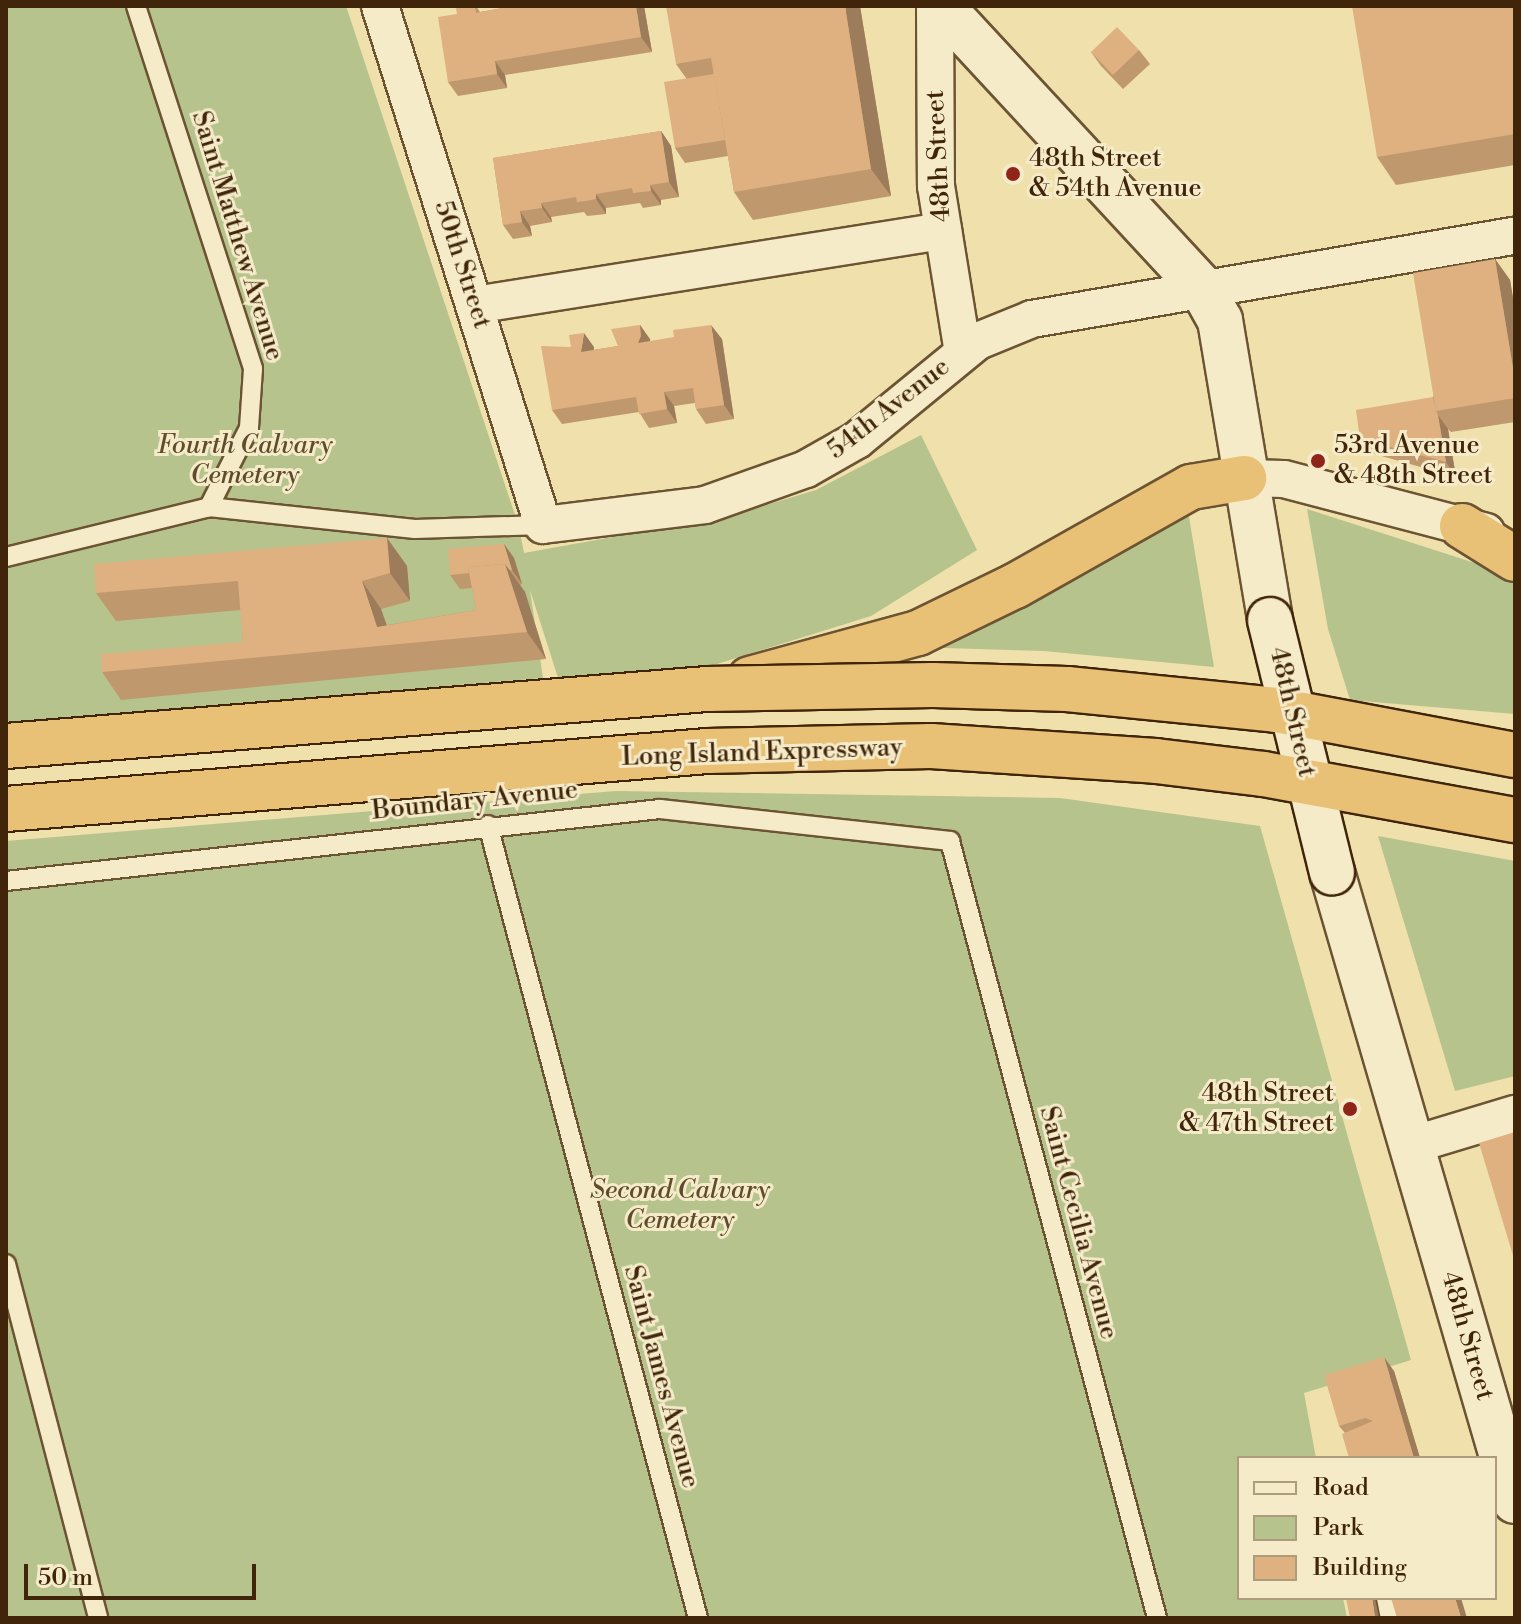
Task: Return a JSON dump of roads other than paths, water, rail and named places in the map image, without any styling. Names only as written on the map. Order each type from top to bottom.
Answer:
[{"type":"highway","points":[[603,715],[893,642],[1015,586],[1191,487],[1244,478]]},
{"type":"highway","points":[[1462,526],[1515,559]]},
{"type":"highway","points":[[6,746],[636,694],[918,685],[1067,689],[1276,710],[1515,756]]},
{"type":"highway","points":[[6,765],[717,705],[964,704],[1162,717],[1388,747],[1515,756]]},
{"type":"highway","points":[[6,791],[707,734],[906,730],[1158,743],[1268,757],[1408,781],[1462,800],[1515,827]]},
{"type":"highway","points":[[1388,747],[1515,742]]},
{"type":"highway","name":"Long Island Expressway","points":[[6,809],[707,751],[931,746],[1156,761],[1264,774],[1515,820]]},
{"type":"street","name":"50th Street","points":[[380,6],[543,525]]},
{"type":"street","name":"48th Street","points":[[935,6],[936,186],[963,352]]},
{"type":"street","name":"48th Street","points":[[941,6],[1202,288],[1220,320],[1270,620],[1332,872],[1515,1501]]},
{"type":"street","points":[[475,305],[943,231]]},
{"type":"street","name":"54th Avenue","points":[[543,525],[674,511],[774,482],[857,440],[963,352],[994,332],[1032,319],[1515,236]]},
{"type":"street","points":[[1244,478],[1284,479],[1515,540]]},
{"type":"street","points":[[1412,1145],[1515,1114]]},
{"type":"lane","name":"Saint Matthew Avenue","points":[[136,6],[253,369],[249,428],[209,507]]},
{"type":"lane","name":"54th Avenue","points":[[209,507],[415,529],[543,525]]},
{"type":"lane","points":[[6,557],[209,507]]},
{"type":"lane","name":"Boundary Avenue","points":[[6,881],[488,825],[681,809],[950,841]]},
{"type":"lane","name":"Saint James Avenue","points":[[488,825],[698,1618]]},
{"type":"lane","name":"Saint Cecilia Avenue","points":[[950,841],[1157,1618]]},
{"type":"lane","points":[[6,1264],[98,1618]]},
{"type":"place","name":"48th Street & 54th Avenue","points":[[1013,174]]},
{"type":"place","name":"53rd Avenue & 48th Street","points":[[1318,461]]},
{"type":"place","name":"48th Street & 47th Street","points":[[1350,1109]]},
{"type":"park label","name":"Fourth Calvary Cemetery","points":[[245,461]]},
{"type":"park label","name":"Second Calvary Cemetery","points":[[680,1206]]}]
